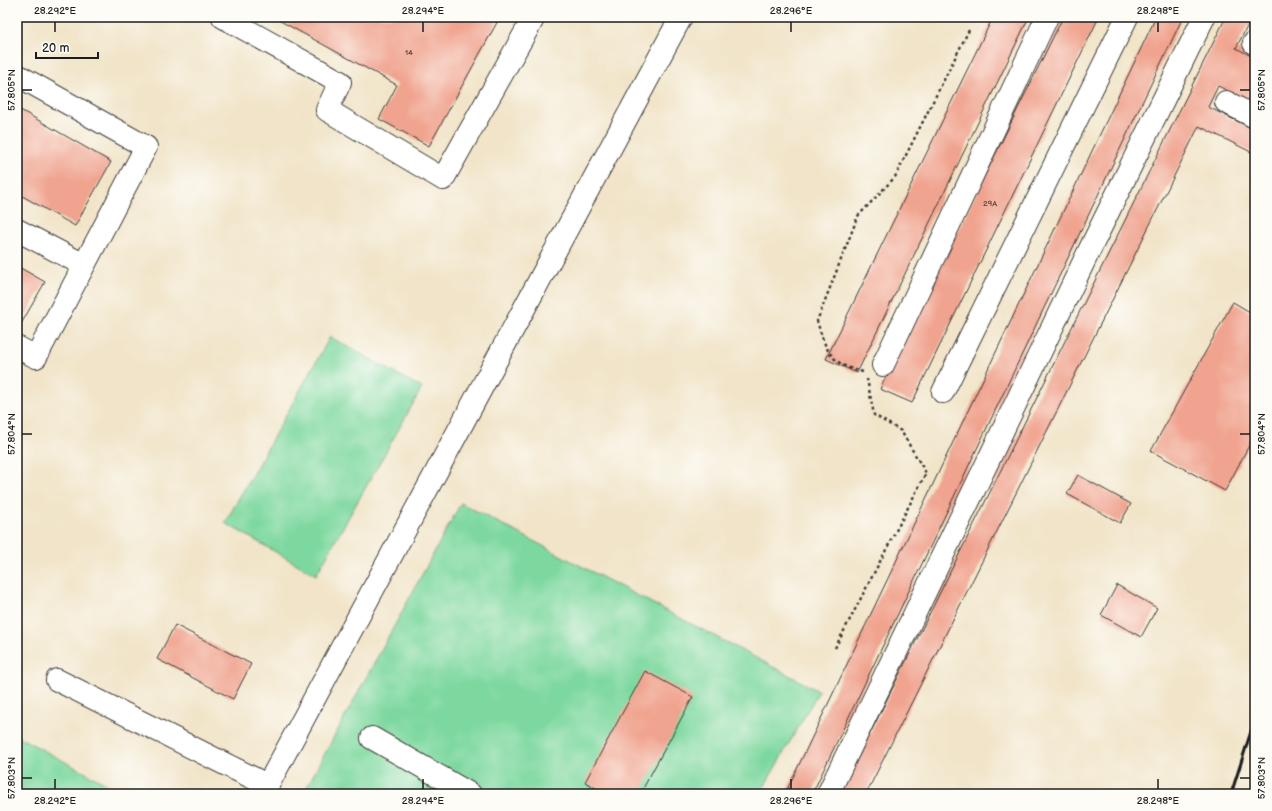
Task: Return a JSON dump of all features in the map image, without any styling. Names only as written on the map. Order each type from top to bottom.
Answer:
[{"type":"lane","points":[[223,17],[340,82],[327,110],[443,178],[534,17]]},
{"type":"lane","points":[[57,680],[265,790],[681,17]]},
{"type":"lane","points":[[874,369],[1047,17]]},
{"type":"lane","points":[[943,392],[1126,17]]},
{"type":"lane","points":[[828,794],[1087,255],[1204,17]]},
{"type":"lane","points":[[17,74],[146,147],[36,357],[17,346]]},
{"type":"lane","points":[[1226,102],[1255,117]]},
{"type":"lane","points":[[17,230],[84,265]]},
{"type":"lane","points":[[372,738],[470,794]]},
{"type":"path","points":[[835,648],[926,473],[901,431],[874,415],[874,369],[846,368],[826,349],[816,321],[858,216],[895,177],[969,30]]},
{"type":"green space","points":[[330,337],[422,388],[316,575],[225,523]]},
{"type":"green space","points":[[461,503],[819,691],[760,794],[303,794]]},
{"type":"green space","points":[[17,736],[125,794],[17,794]]},
{"type":"building","points":[[273,17],[419,17],[423,19],[424,17],[500,17],[429,146],[379,119],[397,85]]},
{"type":"building","points":[[993,17],[1029,17],[857,373],[826,359]]},
{"type":"building","points":[[1063,17],[1099,17],[912,403],[880,389]]},
{"type":"building","points":[[1156,17],[1183,17],[812,794],[785,794]]},
{"type":"building","points":[[1226,17],[1255,17],[1255,29],[1248,25],[1236,48],[1255,58],[1255,104],[1218,86],[1208,107],[1255,130],[1255,154],[1199,126],[866,794],[840,794]]},
{"type":"building","points":[[17,108],[111,162],[75,226],[17,193]]},
{"type":"building","points":[[17,266],[45,282],[17,331]]},
{"type":"building","points":[[1233,302],[1255,315],[1255,434],[1225,491],[1151,451]]},
{"type":"building","points":[[1078,475],[1131,504],[1120,523],[1067,494]]},
{"type":"building","points":[[1117,585],[1157,608],[1141,637],[1101,615]]},
{"type":"building","points":[[175,625],[251,664],[233,699],[157,659]]},
{"type":"building","points":[[645,671],[693,697],[640,794],[606,794],[585,782]]},
{"type":"railway","points":[[1231,794],[1255,719]]}]
